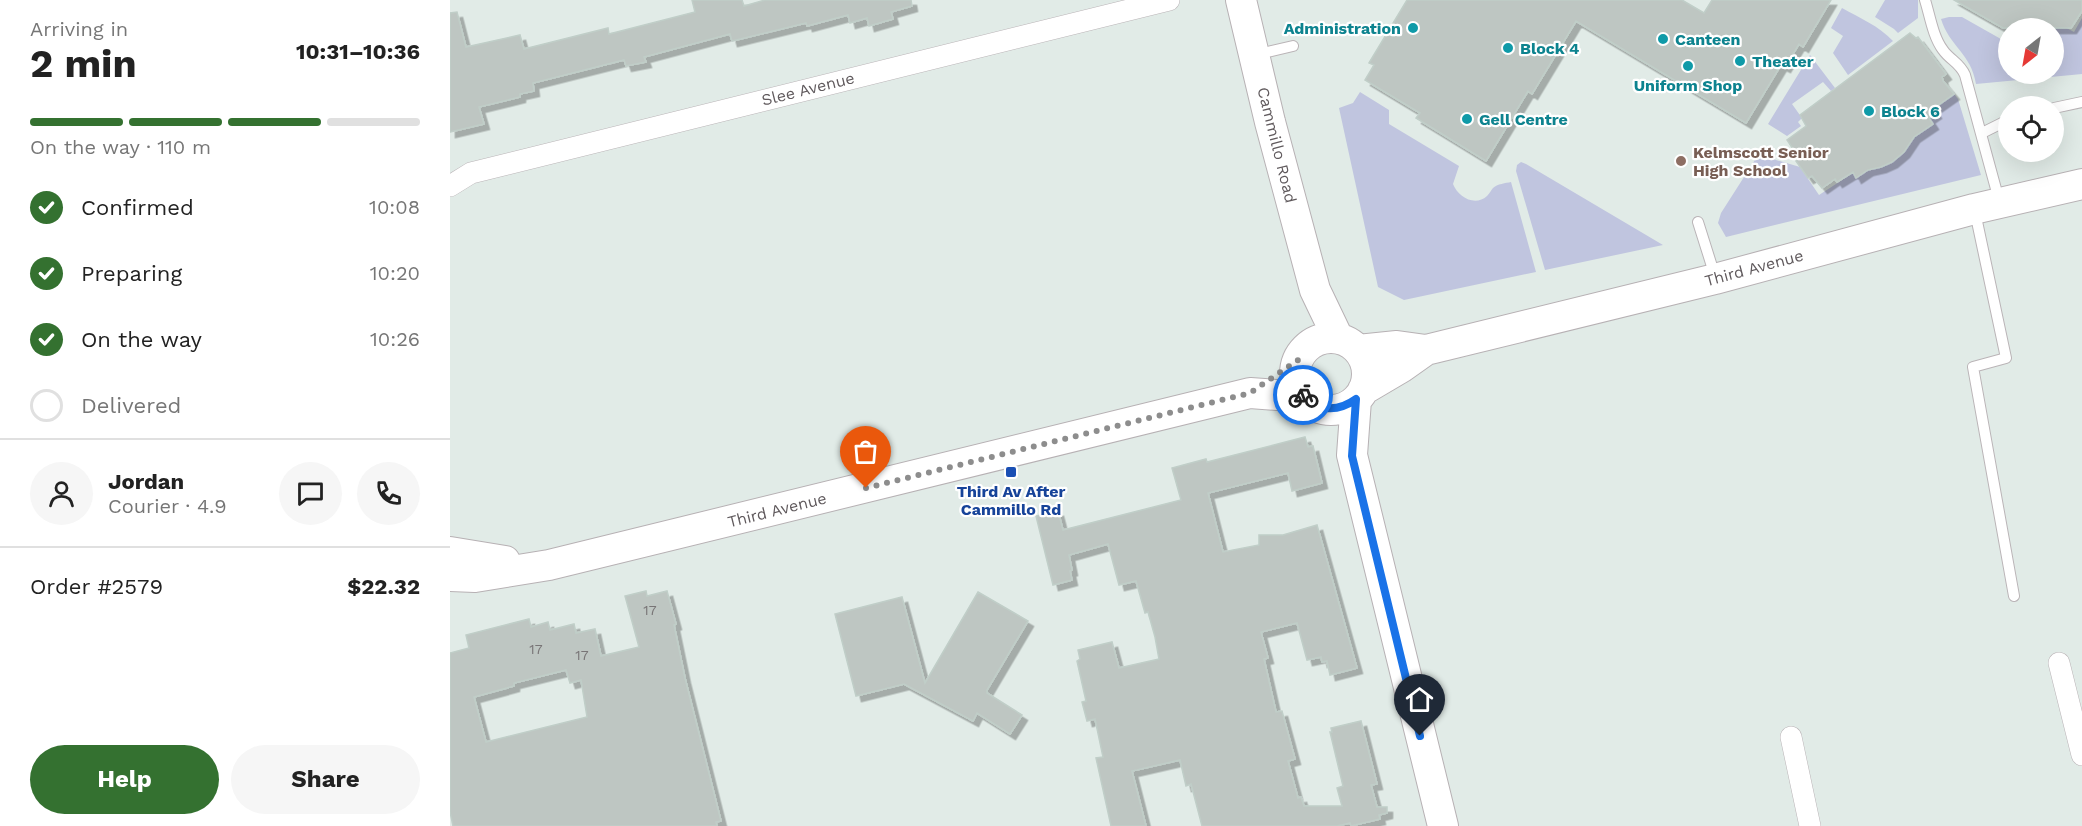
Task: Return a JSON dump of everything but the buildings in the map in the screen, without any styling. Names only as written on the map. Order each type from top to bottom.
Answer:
[{"type":"main road","name":"Cammillo Road","points":[[1241,0],[1315,290],[1348,344]]},
{"type":"main road","name":"Third Avenue","points":[[1360,395],[1426,350],[1715,279],[1987,206],[2082,184]]},
{"type":"main road","name":"Cammillo Road","points":[[1303,352],[1315,290]]},
{"type":"main road","points":[[1352,456],[1296,380],[1303,352],[1327,338],[1348,344],[1364,359],[1366,367],[1368,377],[1360,395],[1352,456],[1443,826]]},
{"type":"main road","name":"Third Avenue","points":[[1348,344],[1426,350]]},
{"type":"main road","name":"Third Avenue","points":[[1250,393],[1303,352]]},
{"type":"main road","name":"Third Avenue","points":[[450,576],[475,577],[549,565],[1250,393],[1312,402]]},
{"type":"main road","points":[[1312,402],[1339,408],[1360,395]]},
{"type":"main road","name":"Third Avenue","points":[[450,552],[482,559],[549,565]]},
{"type":"street","name":"Slee Avenue","points":[[450,186],[471,172],[1169,0]]},
{"type":"street","points":[[2059,663],[2082,756]]},
{"type":"street","points":[[1791,737],[1810,826]]},
{"type":"lane","points":[[1925,0],[1939,43],[1946,53],[1958,63],[1965,75],[1982,134],[1987,206],[2006,358],[1973,367],[2014,596]]},
{"type":"lane","points":[[1254,55],[1293,46]]},
{"type":"lane","points":[[2064,106],[2082,102]]},
{"type":"lane","points":[[1982,134],[1998,125]]},
{"type":"lane","points":[[1698,222],[1715,279]]},
{"type":"shaded area","points":[[1885,0],[1918,0],[1918,18],[1898,33],[1875,17]]},
{"type":"shaded area","points":[[1842,8],[1875,27],[1893,41],[1848,75],[1833,53],[1843,36],[1831,28]]},
{"type":"shaded area","points":[[1962,17],[1998,37],[1998,82],[1976,84],[1970,65],[1949,36],[1941,19]]},
{"type":"shaded area","points":[[2082,18],[2082,74],[2064,76],[2064,27],[2074,32]]},
{"type":"shaded area","points":[[1810,55],[1835,88],[1831,91],[1823,82],[1792,104],[1802,118],[1798,122],[1801,126],[1787,136],[1768,124]]},
{"type":"shaded area","points":[[1360,92],[1389,110],[1389,124],[1459,166],[1453,184],[1455,189],[1467,199],[1477,201],[1487,196],[1495,187],[1511,182],[1536,272],[1404,300],[1378,287],[1339,108],[1353,103]]},
{"type":"shaded area","points":[[1954,94],[1958,99],[1981,175],[1726,237],[1718,223],[1721,213],[1760,152],[1776,160],[1800,167],[1819,195],[1853,173],[1856,178],[1868,170],[1892,162],[1904,152],[1914,137],[1932,124],[1929,118],[1936,113],[1933,109]]},
{"type":"shaded area","points":[[1521,162],[1663,245],[1545,270],[1516,171],[1517,165]]},
{"type":"way so far","points":[[866,488],[1250,393],[1298,360],[1295,371],[1296,380],[1303,395]]},
{"type":"place","name":"Administration","points":[[1413,28]]},
{"type":"place","name":"Canteen","points":[[1663,39]]},
{"type":"place","name":"Block 4","points":[[1508,48]]},
{"type":"place","name":"Theater","points":[[1740,61]]},
{"type":"place","name":"Uniform Shop","points":[[1688,66]]},
{"type":"place","name":"Block 6","points":[[1869,111]]},
{"type":"place","name":"Gell Centre","points":[[1467,119]]},
{"type":"place","name":"Kelmscott Senior High School","points":[[1681,161]]},
{"type":"place","name":"Third Av After Cammillo Rd","points":[[1011,472]]},
{"type":"route","points":[[1303,395],[1312,404],[1331,410],[1347,406],[1356,399],[1352,456],[1420,736]]}]
